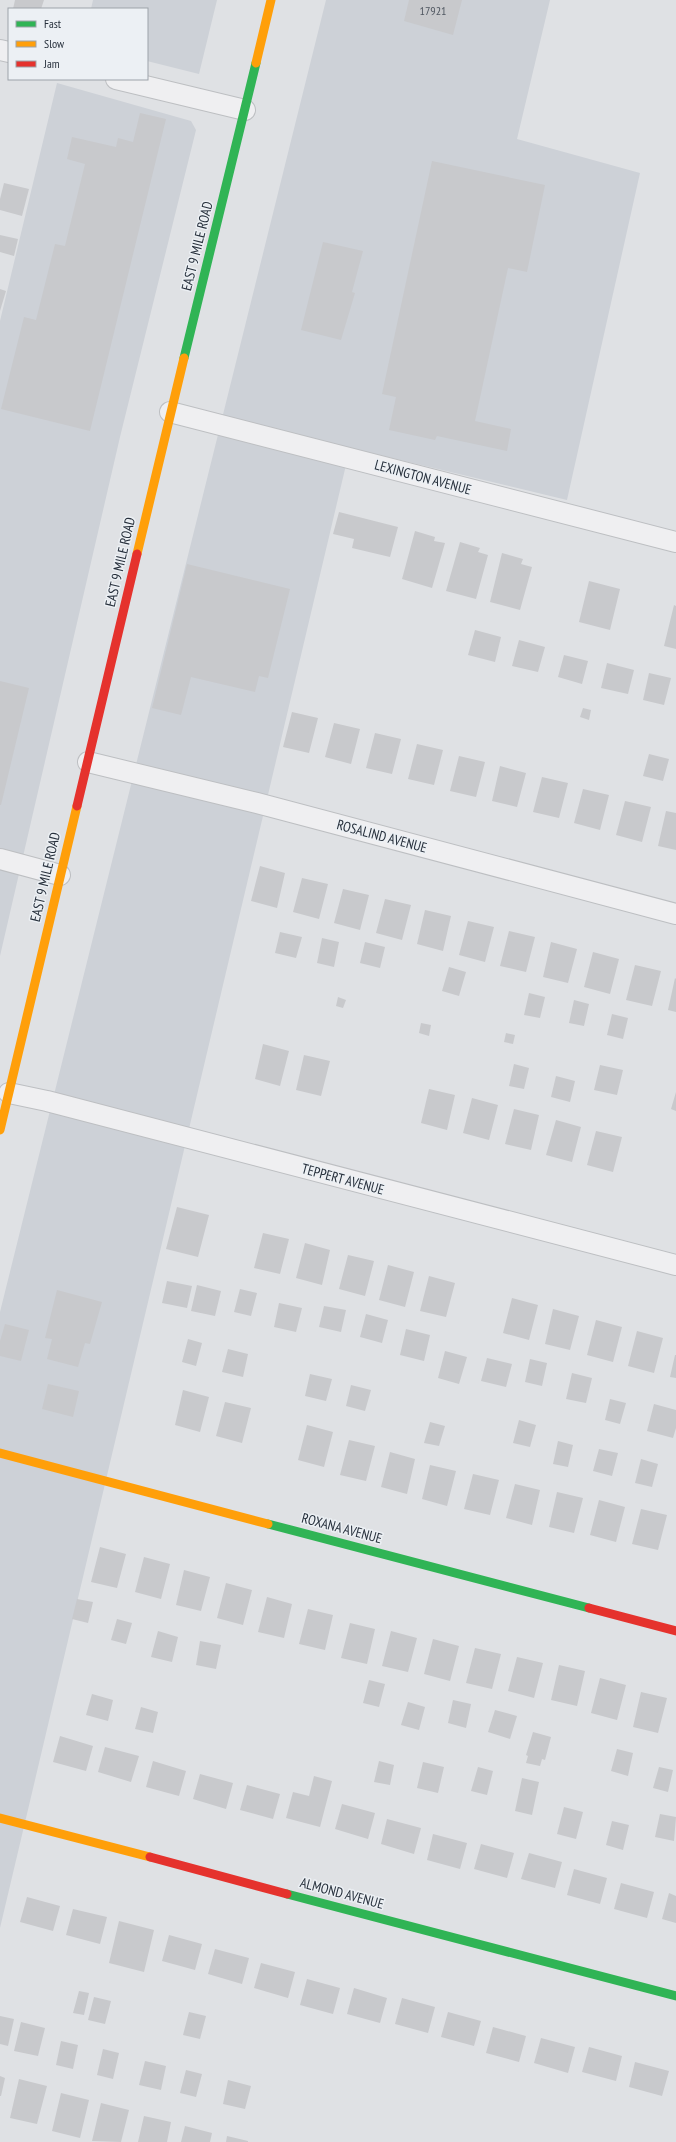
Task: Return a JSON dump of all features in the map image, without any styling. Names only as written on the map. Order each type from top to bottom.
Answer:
[{"type":"street","name":"EAST 9 MILE ROAD","points":[[0,1130],[170,412],[271,0]]},
{"type":"street","points":[[120,80],[245,110]]},
{"type":"street","name":"LEXINGTON AVENUE","points":[[170,412],[676,542]]},
{"type":"street","name":"ROSALIND AVENUE","points":[[88,762],[257,803],[676,914]]},
{"type":"street","points":[[0,859],[60,875]]},
{"type":"street","name":"TEPPERT AVENUE","points":[[9,1093],[47,1101],[676,1265]]},
{"type":"street","name":"ROXANA AVENUE","points":[[0,1453],[676,1631]]},
{"type":"street","name":"ALMOND AVENUE","points":[[0,1818],[676,1996]]},
{"type":"shaded area","points":[[93,0],[217,0],[199,74],[148,61],[148,8],[91,8]]},
{"type":"shaded area","points":[[326,0],[550,0],[517,139],[640,173],[567,500],[350,448],[0,1928],[0,1312]]},
{"type":"shaded area","points":[[57,83],[191,121],[196,130],[120,437],[0,956],[0,321]]},
{"type":"building","points":[[15,0],[44,0],[41,8],[13,8]]},
{"type":"building","points":[[409,0],[462,0],[453,35],[404,21]]},
{"type":"building","points":[[140,113],[166,119],[90,431],[1,409],[24,317],[36,320],[55,244],[65,246],[85,164],[67,159],[72,137],[116,147],[118,138],[133,142]]},
{"type":"building","points":[[432,161],[545,185],[527,272],[508,268],[475,421],[511,429],[507,451],[437,436],[435,440],[389,430],[396,397],[382,394]]},
{"type":"building","points":[[4,183],[29,189],[22,216],[0,210],[0,199]]},
{"type":"building","points":[[0,235],[18,239],[14,256],[0,252]]},
{"type":"building","points":[[323,242],[363,251],[352,292],[355,293],[341,340],[301,330]]},
{"type":"building","points":[[0,289],[6,291],[0,311]]},
{"type":"building","points":[[339,512],[398,527],[390,557],[352,548],[354,539],[333,534]]},
{"type":"building","points":[[415,531],[435,537],[434,541],[445,543],[432,588],[402,579]]},
{"type":"building","points":[[460,542],[480,548],[478,552],[488,555],[476,599],[446,591]]},
{"type":"building","points":[[502,553],[523,559],[521,564],[532,567],[520,610],[490,602]]},
{"type":"building","points":[[187,564],[290,589],[268,678],[259,676],[255,692],[191,677],[181,715],[152,708]]},
{"type":"building","points":[[589,581],[620,589],[610,630],[579,622]]},
{"type":"building","points":[[674,605],[676,606],[676,649],[664,646]]},
{"type":"building","points":[[475,630],[501,637],[495,662],[468,655]]},
{"type":"building","points":[[519,640],[545,647],[538,672],[512,666]]},
{"type":"building","points":[[564,655],[588,661],[582,684],[558,677]]},
{"type":"building","points":[[607,663],[634,670],[628,694],[601,688]]},
{"type":"building","points":[[649,673],[671,678],[664,705],[643,700]]},
{"type":"building","points":[[0,681],[29,688],[1,805],[0,805]]},
{"type":"building","points":[[583,708],[591,710],[589,720],[580,717]]},
{"type":"building","points":[[292,712],[318,718],[309,753],[283,747]]},
{"type":"building","points":[[334,723],[360,729],[351,764],[325,757]]},
{"type":"building","points":[[375,733],[401,739],[392,774],[366,768]]},
{"type":"building","points":[[417,744],[443,750],[434,785],[408,779]]},
{"type":"building","points":[[649,754],[669,759],[663,781],[643,776]]},
{"type":"building","points":[[459,756],[485,762],[476,797],[450,791]]},
{"type":"building","points":[[500,766],[526,773],[517,807],[492,801]]},
{"type":"building","points":[[542,777],[568,783],[559,818],[533,812]]},
{"type":"building","points":[[583,789],[609,795],[600,830],[574,823]]},
{"type":"building","points":[[625,801],[651,807],[642,842],[616,835]]},
{"type":"building","points":[[666,811],[676,813],[676,850],[658,846]]},
{"type":"building","points":[[260,866],[285,873],[277,908],[251,901]]},
{"type":"building","points":[[302,878],[328,884],[319,919],[293,912]]},
{"type":"building","points":[[343,889],[369,895],[360,930],[334,923]]},
{"type":"building","points":[[385,899],[411,905],[402,940],[376,933]]},
{"type":"building","points":[[425,910],[451,916],[443,951],[417,944]]},
{"type":"building","points":[[468,921],[494,927],[485,962],[459,955]]},
{"type":"building","points":[[509,931],[535,937],[526,972],[500,966]]},
{"type":"building","points":[[280,932],[302,937],[296,958],[275,953]]},
{"type":"building","points":[[322,938],[339,942],[334,967],[317,963]]},
{"type":"building","points":[[365,942],[385,947],[380,968],[360,963]]},
{"type":"building","points":[[551,942],[577,949],[568,983],[543,977]]},
{"type":"building","points":[[593,952],[619,959],[610,994],[584,987]]},
{"type":"building","points":[[635,965],[661,971],[652,1006],[626,1000]]},
{"type":"building","points":[[449,967],[466,972],[459,996],[442,991]]},
{"type":"building","points":[[675,978],[676,979],[676,1012],[668,1010]]},
{"type":"building","points":[[529,993],[545,997],[540,1018],[524,1015]]},
{"type":"building","points":[[338,997],[346,1000],[343,1008],[336,1006]]},
{"type":"building","points":[[574,1000],[589,1004],[584,1026],[569,1023]]},
{"type":"building","points":[[612,1014],[628,1018],[623,1039],[607,1035]]},
{"type":"building","points":[[421,1023],[431,1025],[429,1036],[419,1033]]},
{"type":"building","points":[[506,1033],[515,1035],[513,1044],[504,1042]]},
{"type":"building","points":[[263,1044],[289,1051],[280,1086],[255,1079]]},
{"type":"building","points":[[304,1055],[330,1061],[321,1096],[296,1090]]},
{"type":"building","points":[[514,1064],[529,1068],[524,1089],[509,1086]]},
{"type":"building","points":[[600,1065],[623,1070],[617,1095],[594,1090]]},
{"type":"building","points":[[556,1076],[575,1081],[570,1102],[551,1097]]},
{"type":"building","points":[[429,1089],[455,1095],[447,1130],[421,1123]]},
{"type":"building","points":[[676,1092],[676,1111],[671,1109]]},
{"type":"building","points":[[472,1098],[498,1105],[489,1140],[463,1133]]},
{"type":"building","points":[[514,1109],[539,1115],[531,1150],[505,1144]]},
{"type":"building","points":[[556,1120],[581,1127],[572,1162],[546,1155]]},
{"type":"building","points":[[596,1131],[622,1137],[613,1172],[587,1165]]},
{"type":"building","points":[[177,1207],[209,1215],[198,1257],[166,1249]]},
{"type":"building","points":[[263,1233],[289,1239],[280,1274],[254,1268]]},
{"type":"building","points":[[305,1243],[330,1250],[322,1285],[296,1278]]},
{"type":"building","points":[[348,1255],[374,1261],[365,1296],[339,1289]]},
{"type":"building","points":[[388,1265],[414,1272],[405,1307],[379,1300]]},
{"type":"building","points":[[429,1276],[455,1283],[446,1317],[420,1311]]},
{"type":"building","points":[[167,1281],[192,1286],[187,1308],[162,1303]]},
{"type":"building","points":[[197,1285],[221,1291],[215,1316],[191,1311]]},
{"type":"building","points":[[240,1289],[257,1293],[251,1316],[234,1312]]},
{"type":"building","points":[[57,1290],[102,1302],[90,1344],[85,1343],[78,1367],[47,1359],[52,1339],[45,1338]]},
{"type":"building","points":[[512,1298],[538,1305],[529,1340],[503,1333]]},
{"type":"building","points":[[279,1303],[302,1308],[296,1332],[274,1327]]},
{"type":"building","points":[[324,1306],[346,1310],[341,1332],[319,1327]]},
{"type":"building","points":[[553,1309],[579,1316],[570,1350],[545,1344]]},
{"type":"building","points":[[366,1314],[388,1320],[382,1343],[360,1337]]},
{"type":"building","points":[[596,1320],[622,1327],[613,1362],[587,1355]]},
{"type":"building","points":[[5,1324],[29,1330],[21,1361],[0,1356],[0,1341]]},
{"type":"building","points":[[406,1329],[430,1335],[424,1361],[400,1355]]},
{"type":"building","points":[[637,1331],[663,1338],[654,1373],[628,1366]]},
{"type":"building","points":[[188,1339],[202,1343],[196,1366],[182,1362]]},
{"type":"building","points":[[228,1349],[248,1354],[243,1377],[222,1372]]},
{"type":"building","points":[[445,1351],[467,1357],[459,1384],[438,1378]]},
{"type":"building","points":[[676,1355],[676,1378],[670,1377]]},
{"type":"building","points":[[487,1358],[512,1364],[506,1387],[481,1381]]},
{"type":"building","points":[[530,1359],[547,1363],[542,1386],[525,1382]]},
{"type":"building","points":[[572,1373],[592,1378],[586,1403],[566,1399]]},
{"type":"building","points":[[310,1374],[332,1379],[326,1401],[305,1396]]},
{"type":"building","points":[[48,1384],[79,1391],[73,1417],[42,1409]]},
{"type":"building","points":[[351,1385],[371,1390],[365,1411],[346,1406]]},
{"type":"building","points":[[183,1390],[209,1397],[200,1432],[175,1425]]},
{"type":"building","points":[[610,1399],[626,1403],[620,1424],[605,1420]]},
{"type":"building","points":[[225,1402],[251,1408],[242,1443],[216,1436]]},
{"type":"building","points":[[654,1404],[676,1410],[676,1428],[673,1438],[647,1431]]},
{"type":"building","points":[[519,1420],[536,1425],[530,1447],[513,1443]]},
{"type":"building","points":[[430,1422],[445,1426],[439,1446],[424,1443]]},
{"type":"building","points":[[307,1425],[333,1432],[324,1467],[298,1460]]},
{"type":"building","points":[[349,1440],[375,1446],[366,1481],[340,1475]]},
{"type":"building","points":[[558,1441],[573,1445],[568,1467],[553,1464]]},
{"type":"building","points":[[599,1449],[618,1453],[612,1476],[593,1471]]},
{"type":"building","points":[[390,1452],[415,1459],[407,1494],[381,1487]]},
{"type":"building","points":[[641,1459],[658,1464],[652,1487],[635,1483]]},
{"type":"building","points":[[430,1465],[456,1471],[447,1506],[422,1499]]},
{"type":"building","points":[[473,1474],[499,1480],[490,1515],[464,1509]]},
{"type":"building","points":[[515,1484],[540,1490],[532,1525],[506,1518]]},
{"type":"building","points":[[557,1492],[583,1498],[574,1533],[549,1527]]},
{"type":"building","points":[[599,1500],[625,1507],[616,1542],[590,1535]]},
{"type":"building","points":[[641,1509],[667,1515],[658,1550],[632,1544]]},
{"type":"building","points":[[100,1547],[126,1554],[117,1588],[91,1582]]},
{"type":"building","points":[[144,1557],[170,1564],[161,1599],[135,1592]]},
{"type":"building","points":[[184,1570],[210,1577],[201,1611],[176,1605]]},
{"type":"building","points":[[226,1583],[252,1590],[243,1625],[217,1618]]},
{"type":"building","points":[[267,1597],[292,1604],[284,1638],[258,1632]]},
{"type":"building","points":[[77,1599],[93,1602],[88,1623],[72,1619]]},
{"type":"building","points":[[308,1609],[333,1615],[325,1650],[299,1644]]},
{"type":"building","points":[[117,1619],[132,1623],[126,1644],[111,1640]]},
{"type":"building","points":[[350,1623],[375,1629],[367,1664],[341,1658]]},
{"type":"building","points":[[158,1631],[178,1637],[172,1662],[151,1657]]},
{"type":"building","points":[[391,1631],[417,1638],[408,1672],[382,1666]]},
{"type":"building","points":[[433,1639],[459,1646],[450,1681],[424,1674]]},
{"type":"building","points":[[200,1641],[221,1645],[216,1669],[196,1665]]},
{"type":"building","points":[[475,1648],[501,1654],[492,1689],[466,1683]]},
{"type":"building","points":[[517,1657],[543,1663],[534,1698],[508,1691]]},
{"type":"building","points":[[559,1665],[585,1671],[577,1706],[551,1700]]},
{"type":"building","points":[[600,1678],[626,1685],[617,1720],[591,1713]]},
{"type":"building","points":[[369,1680],[385,1684],[379,1707],[363,1703]]},
{"type":"building","points":[[641,1692],[667,1698],[658,1733],[633,1727]]},
{"type":"building","points":[[92,1694],[113,1700],[108,1721],[86,1715]]},
{"type":"building","points":[[453,1700],[471,1704],[466,1728],[448,1723]]},
{"type":"building","points":[[408,1702],[425,1707],[419,1730],[401,1725]]},
{"type":"building","points":[[141,1707],[158,1712],[153,1733],[135,1729]]},
{"type":"building","points":[[495,1710],[517,1716],[510,1739],[488,1732]]},
{"type":"building","points":[[533,1732],[551,1737],[545,1760],[542,1759],[540,1766],[526,1763],[528,1756],[526,1755]]},
{"type":"building","points":[[60,1736],[93,1746],[86,1771],[53,1762]]},
{"type":"building","points":[[105,1747],[139,1756],[131,1782],[98,1772]]},
{"type":"building","points":[[617,1749],[633,1753],[628,1776],[611,1771]]},
{"type":"building","points":[[153,1761],[186,1771],[179,1796],[146,1787]]},
{"type":"building","points":[[379,1761],[394,1765],[390,1785],[374,1782]]},
{"type":"building","points":[[423,1762],[444,1767],[438,1793],[417,1788]]},
{"type":"building","points":[[478,1767],[493,1771],[487,1795],[471,1791]]},
{"type":"building","points":[[659,1767],[673,1770],[668,1792],[653,1788]]},
{"type":"building","points":[[200,1774],[233,1783],[226,1809],[193,1799]]},
{"type":"building","points":[[314,1776],[332,1781],[320,1827],[286,1818],[293,1792],[309,1796]]},
{"type":"building","points":[[522,1778],[539,1782],[532,1815],[515,1811]]},
{"type":"building","points":[[247,1785],[280,1794],[273,1819],[240,1810]]},
{"type":"building","points":[[342,1804],[375,1813],[368,1839],[335,1829]]},
{"type":"building","points":[[564,1807],[583,1812],[576,1839],[557,1834]]},
{"type":"building","points":[[660,1814],[676,1817],[674,1841],[655,1837]]},
{"type":"building","points":[[387,1819],[421,1828],[414,1854],[381,1844]]},
{"type":"building","points":[[612,1821],[629,1825],[623,1850],[606,1845]]},
{"type":"building","points":[[433,1834],[467,1843],[460,1869],[427,1860]]},
{"type":"building","points":[[481,1844],[514,1853],[507,1878],[474,1869]]},
{"type":"building","points":[[529,1853],[562,1862],[555,1888],[521,1879]]},
{"type":"building","points":[[574,1869],[607,1878],[600,1904],[567,1895]]},
{"type":"building","points":[[621,1883],[654,1892],[647,1918],[614,1909]]},
{"type":"building","points":[[669,1893],[676,1896],[676,1923],[662,1919]]},
{"type":"building","points":[[27,1897],[60,1906],[53,1931],[20,1922]]},
{"type":"building","points":[[73,1909],[107,1917],[100,1944],[66,1935]]},
{"type":"building","points":[[119,1921],[154,1930],[144,1972],[109,1963]]},
{"type":"building","points":[[169,1935],[202,1944],[195,1970],[162,1961]]},
{"type":"building","points":[[215,1949],[249,1958],[242,1984],[208,1974]]},
{"type":"building","points":[[261,1963],[295,1972],[288,1998],[254,1988]]},
{"type":"building","points":[[307,1979],[340,1988],[333,2014],[300,2005]]},
{"type":"building","points":[[354,1988],[387,1998],[380,2023],[347,2014]]},
{"type":"building","points":[[79,1991],[89,1993],[84,2015],[73,2013]]},
{"type":"building","points":[[94,1997],[111,2001],[105,2024],[88,2020]]},
{"type":"building","points":[[402,1998],[435,2007],[428,2033],[395,2024]]},
{"type":"building","points":[[189,2012],[206,2016],[200,2039],[183,2035]]},
{"type":"building","points":[[448,2012],[481,2021],[474,2046],[441,2037]]},
{"type":"building","points":[[0,2016],[14,2019],[8,2046],[0,2044]]},
{"type":"building","points":[[21,2022],[45,2028],[38,2056],[14,2051]]},
{"type":"building","points":[[493,2027],[526,2036],[519,2062],[486,2053]]},
{"type":"building","points":[[541,2038],[575,2047],[568,2073],[534,2063]]},
{"type":"building","points":[[61,2041],[78,2045],[73,2069],[56,2065]]},
{"type":"building","points":[[589,2047],[622,2056],[616,2081],[582,2072]]},
{"type":"building","points":[[103,2049],[119,2053],[113,2079],[97,2075]]},
{"type":"building","points":[[145,2061],[166,2066],[161,2090],[139,2085]]},
{"type":"building","points":[[635,2062],[669,2071],[662,2096],[629,2087]]},
{"type":"building","points":[[186,2070],[202,2074],[196,2097],[180,2093]]},
{"type":"building","points":[[0,2076],[5,2078],[1,2096],[0,2096]]},
{"type":"building","points":[[19,2079],[47,2086],[37,2124],[10,2118]]},
{"type":"building","points":[[228,2080],[251,2086],[245,2109],[223,2104]]},
{"type":"building","points":[[61,2093],[89,2100],[80,2138],[52,2131]]},
{"type":"building","points":[[101,2103],[129,2110],[121,2142],[92,2141]]},
{"type":"building","points":[[144,2116],[171,2122],[167,2142],[138,2142]]},
{"type":"building","points":[[185,2126],[212,2133],[210,2142],[181,2142]]},
{"type":"building","points":[[227,2136],[248,2141],[248,2142],[226,2142]]},
{"type":"traffic: fast","points":[[184,358],[256,63]]},
{"type":"traffic: fast","points":[[268,1524],[589,1608]]},
{"type":"traffic: fast","points":[[287,1894],[676,1996]]},
{"type":"traffic: slow","points":[[256,63],[271,0]]},
{"type":"traffic: slow","points":[[137,554],[184,358]]},
{"type":"traffic: slow","points":[[0,1130],[77,806]]},
{"type":"traffic: slow","points":[[0,1453],[268,1524]]},
{"type":"traffic: slow","points":[[0,1818],[150,1857]]},
{"type":"traffic: jam","points":[[77,806],[137,554]]},
{"type":"traffic: jam","points":[[589,1608],[676,1631]]},
{"type":"traffic: jam","points":[[150,1857],[287,1894]]}]
